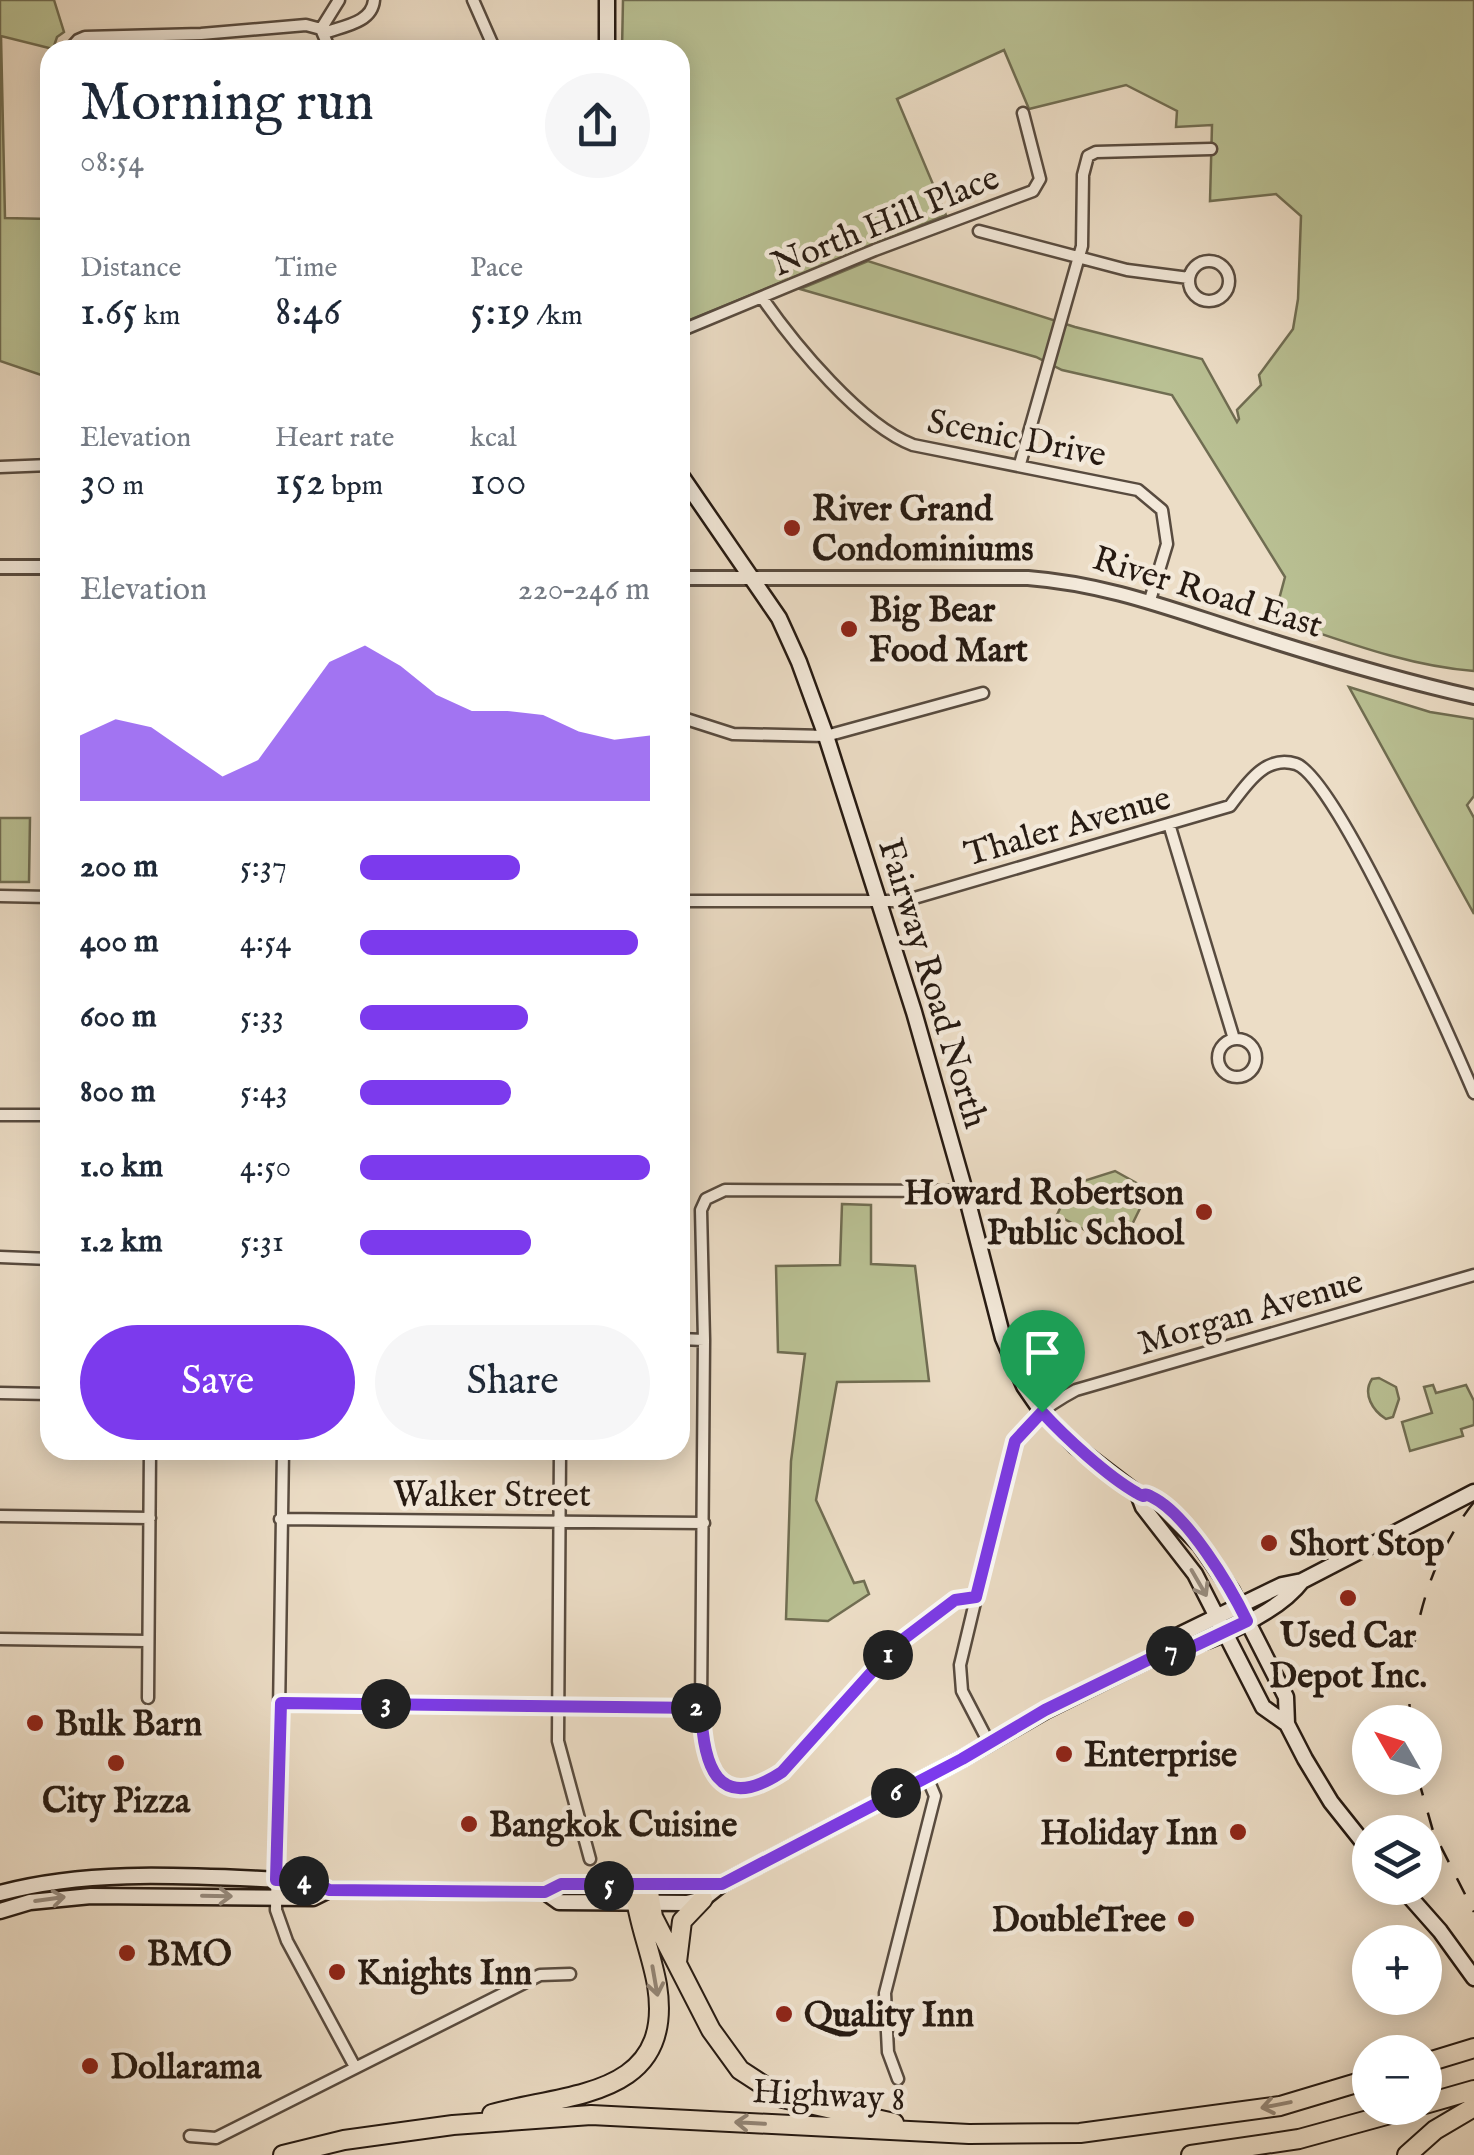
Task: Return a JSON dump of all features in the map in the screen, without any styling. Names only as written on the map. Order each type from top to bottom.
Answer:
[{"type":"highway","points":[[642,1895],[722,2047],[750,2080],[812,2107],[880,2118],[918,2131]]},
{"type":"highway","points":[[453,2126],[528,2104],[604,2089],[630,2074],[641,2062],[652,2046],[659,2009],[642,1895]]},
{"type":"highway","points":[[676,1962],[682,1921],[702,1899]]},
{"type":"highway","points":[[1442,2058],[1467,2050]]},
{"type":"highway","name":"Highway 8","points":[[283,2155],[344,2140],[591,2115],[918,2131],[1080,2132],[1280,2106],[1352,2084]]},
{"type":"highway","points":[[1442,2099],[1474,2090]]},
{"type":"highway","points":[[1407,2155],[1435,2130],[1474,2107]]},
{"type":"highway","points":[[1191,2155],[1299,2140],[1352,2125]]},
{"type":"main road","points":[[607,0],[607,40]]},
{"type":"main road","name":"Fairway Road North","points":[[690,489],[779,618],[826,736],[965,1191],[1003,1338],[1024,1386],[1042,1412],[1075,1446],[1138,1494],[1152,1497],[1188,1531],[1216,1566],[1286,1697],[1287,1724]]},
{"type":"main road","points":[[0,1911],[60,1897],[312,1898],[329,1890],[545,1892],[561,1884],[702,1899],[722,1884],[928,1777],[1045,1710],[1166,1651],[1188,1649],[1222,1624],[1290,1597],[1302,1580],[1474,1492]]},
{"type":"main road","name":"Fairway Road North","points":[[1138,1494],[1143,1508],[1187,1562],[1263,1707],[1287,1724]]},
{"type":"main road","points":[[1287,1724],[1331,1802],[1352,1829]]},
{"type":"main road","points":[[0,1893],[69,1880],[313,1881],[329,1890]]},
{"type":"main road","points":[[642,1895],[695,1882],[722,1884]]},
{"type":"main road","points":[[1417,1905],[1474,1978]]},
{"type":"street","points":[[322,31],[338,0]]},
{"type":"street","points":[[81,40],[306,24],[322,31],[368,16],[374,0]]},
{"type":"street","points":[[473,0],[490,40]]},
{"type":"street","points":[[322,31],[326,40]]},
{"type":"street","points":[[201,34],[201,40]]},
{"type":"street","name":"North Hill Place","points":[[690,327],[875,250],[1033,191],[1040,179],[1022,112]]},
{"type":"street","points":[[1020,464],[1080,257],[1085,223],[1084,163],[1088,156],[1096,152],[1211,149]]},
{"type":"street","points":[[979,231],[1126,270],[1189,278]]},
{"type":"street","name":"Scenic Drive","points":[[762,299],[865,418],[890,436],[913,445],[1138,490],[1162,510],[1167,544],[1150,600]]},
{"type":"street","points":[[0,466],[40,466]]},
{"type":"street","points":[[0,567],[40,567]]},
{"type":"street","name":"River Road East","points":[[690,578],[1028,578],[1078,582],[1150,600],[1392,678],[1474,697]]},
{"type":"street","points":[[690,719],[733,734],[826,736],[984,693]]},
{"type":"street","name":"Thaler Avenue","points":[[690,901],[904,902],[1230,806],[1253,776],[1273,764],[1297,764],[1313,776],[1411,950],[1474,1093]]},
{"type":"street","points":[[1169,824],[1234,1040]]},
{"type":"street","points":[[0,896],[40,897]]},
{"type":"street","points":[[0,1114],[40,1115]]},
{"type":"street","points":[[965,1191],[725,1190],[706,1198],[702,1210],[701,1708],[702,1733],[714,1774],[722,1783],[740,1790],[766,1783],[782,1772],[897,1644],[955,1600],[976,1597]]},
{"type":"street","points":[[0,1257],[40,1258]]},
{"type":"street","name":"Morgan Avenue","points":[[989,1743],[962,1691],[960,1679],[1015,1441],[1042,1412],[1076,1390],[1474,1275]]},
{"type":"street","points":[[690,1339],[704,1340]]},
{"type":"street","points":[[0,1393],[40,1394]]},
{"type":"street","points":[[148,1698],[150,1460]]},
{"type":"street","points":[[282,1460],[276,1897],[287,1940],[355,2067]]},
{"type":"street","points":[[560,1460],[558,1741],[590,1859]]},
{"type":"street","points":[[0,1516],[150,1518]]},
{"type":"street","name":"Walker Street","points":[[280,1519],[704,1523]]},
{"type":"street","points":[[0,1638],[147,1641]]},
{"type":"street","points":[[281,1703],[701,1708]]},
{"type":"street","points":[[898,2079],[888,2052],[885,1993],[935,1796],[928,1777]]},
{"type":"street","points":[[190,2136],[216,2138],[540,1974],[570,1974]]},
{"type":"green space","points":[[0,0],[54,0],[64,32],[56,40],[40,40],[40,46],[1,36],[5,218],[40,219],[40,375],[0,361]]},
{"type":"green space","points":[[623,0],[1474,0],[1474,671],[1398,658],[1274,618],[1285,577],[1172,395],[1062,370],[1036,357],[800,289],[868,261],[1075,327],[1202,359],[1237,422],[1237,410],[1261,385],[1259,375],[1293,329],[1301,216],[1276,194],[1210,201],[1212,125],[1176,127],[1177,111],[1126,85],[1029,109],[1004,50],[897,99],[946,215],[690,320],[690,40],[622,40]]},
{"type":"green space","points":[[1349,687],[1430,712],[1474,719],[1474,796],[1467,805],[1474,818],[1474,914]]},
{"type":"green space","points":[[0,818],[30,818],[29,882],[0,882]]},
{"type":"green space","points":[[1115,1171],[1149,1190],[1126,1237],[1105,1241],[1057,1215],[1071,1185]]},
{"type":"green space","points":[[842,1204],[871,1205],[871,1264],[915,1266],[929,1381],[837,1382],[816,1500],[854,1583],[864,1581],[869,1594],[828,1621],[786,1619],[791,1461],[805,1354],[778,1352],[776,1266],[840,1265]]},
{"type":"green space","points":[[1379,1378],[1396,1387],[1399,1399],[1393,1417],[1386,1419],[1373,1407],[1369,1396],[1372,1379]]},
{"type":"green space","points":[[1433,1385],[1436,1393],[1466,1385],[1474,1401],[1474,1425],[1461,1429],[1463,1436],[1410,1451],[1402,1422],[1432,1413],[1424,1387]]},
{"type":"railway","points":[[1410,1705],[1422,1606],[1443,1551],[1474,1502]]},
{"type":"railway","points":[[1423,1795],[1433,1831],[1474,1912]]},
{"type":"place","name":"River Grand Condominiums","points":[[792,528]]},
{"type":"place","name":"Big Bear Food Mart","points":[[849,629]]},
{"type":"place","name":"Howard Robertson Public School","points":[[1204,1212]]},
{"type":"place","name":"Short Stop","points":[[1269,1543]]},
{"type":"place","name":"Used Car Depot Inc.","points":[[1348,1598]]},
{"type":"place","name":"Bulk Barn","points":[[35,1723]]},
{"type":"place","name":"Enterprise","points":[[1064,1754]]},
{"type":"place","name":"City Pizza","points":[[116,1763]]},
{"type":"place","name":"Bangkok Cuisine","points":[[469,1824]]},
{"type":"place","name":"Holiday Inn","points":[[1238,1832]]},
{"type":"place","name":"DoubleTree","points":[[1186,1919]]},
{"type":"place","name":"BMO","points":[[127,1953]]},
{"type":"place","name":"Knights Inn","points":[[337,1972]]},
{"type":"place","name":"Quality Inn","points":[[784,2014]]},
{"type":"place","name":"Dollarama","points":[[90,2066]]},
{"type":"route","points":[[1042,1412],[1075,1446],[1174,1516],[1216,1566],[1247,1621],[1188,1649],[1166,1651],[1045,1710],[962,1759],[722,1884],[561,1884],[545,1892],[329,1890],[313,1881],[276,1880],[281,1703],[701,1708],[702,1733],[714,1774],[722,1783],[740,1790],[766,1783],[782,1772],[897,1644],[955,1600],[976,1597],[1015,1441],[1042,1412]]}]
